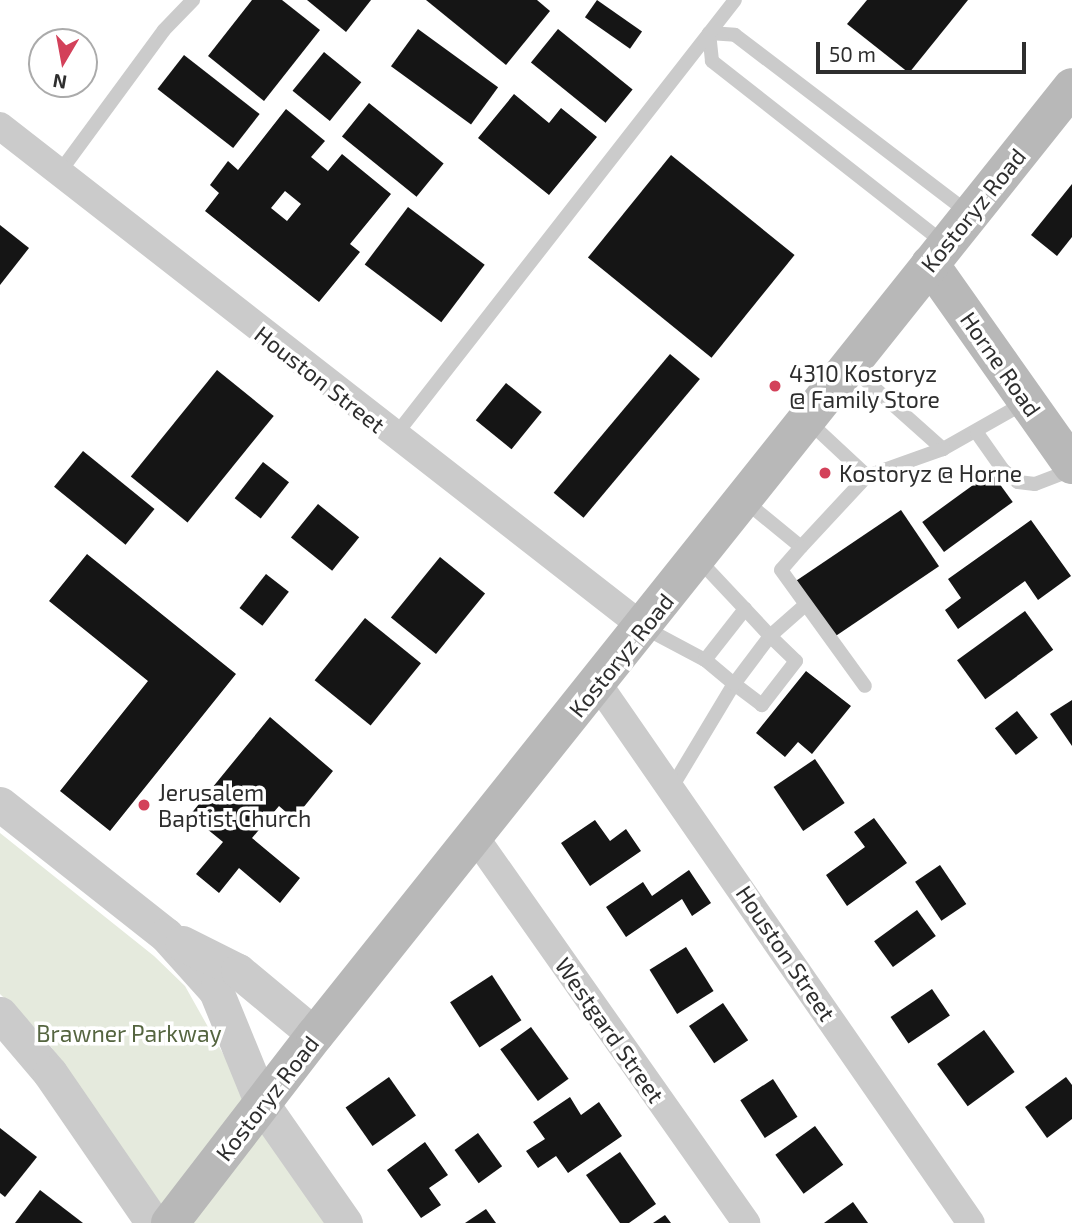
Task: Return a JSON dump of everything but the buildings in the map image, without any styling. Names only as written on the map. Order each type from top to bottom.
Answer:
[{"type":"main road","name":"Kostoryz Road","points":[[170,1223],[315,1035],[598,684],[1072,87]]},
{"type":"main road","name":"Horne Road","points":[[938,254],[1027,401],[1072,465]]},
{"type":"street","name":"Houston Street","points":[[0,126],[394,437],[643,627]]},
{"type":"street","name":"Houston Street","points":[[598,684],[672,787],[971,1223]]},
{"type":"street","points":[[0,804],[166,935],[216,991],[262,1104],[345,1223]]},
{"type":"street","name":"Westgard Street","points":[[475,837],[746,1223]]},
{"type":"street","points":[[166,935],[239,971],[315,1035]]},
{"type":"street","points":[[0,1014],[50,1073],[153,1223]]},
{"type":"lane","points":[[59,173],[164,30],[193,0]]},
{"type":"lane","points":[[394,437],[735,0]]},
{"type":"lane","points":[[709,33],[735,35],[970,214]]},
{"type":"lane","points":[[709,33],[712,61],[938,254]]},
{"type":"lane","points":[[850,366],[943,449]]},
{"type":"lane","points":[[865,686],[804,606],[782,570],[867,476],[943,449],[977,433],[1027,401]]},
{"type":"lane","points":[[807,420],[867,476]]},
{"type":"lane","points":[[977,433],[1003,470],[1018,482],[1035,484],[1072,471]]},
{"type":"lane","points":[[743,500],[801,547]]},
{"type":"lane","points":[[643,627],[705,660],[762,705],[796,662],[698,558]]},
{"type":"lane","points":[[672,787],[734,684],[770,636],[804,606]]},
{"type":"lane","points":[[705,660],[745,609]]},
{"type":"green space","name":"Brawner Parkway","points":[[0,833],[154,956],[185,986],[284,1162],[326,1223],[174,1223],[45,1038],[0,994]]},
{"type":"place","name":"4310 Kostoryz @ Family Store","points":[[775,386]]},
{"type":"place","name":"Kostoryz @ Horne","points":[[825,473]]},
{"type":"place","name":"Jerusalem Baptist Church","points":[[144,805]]}]
